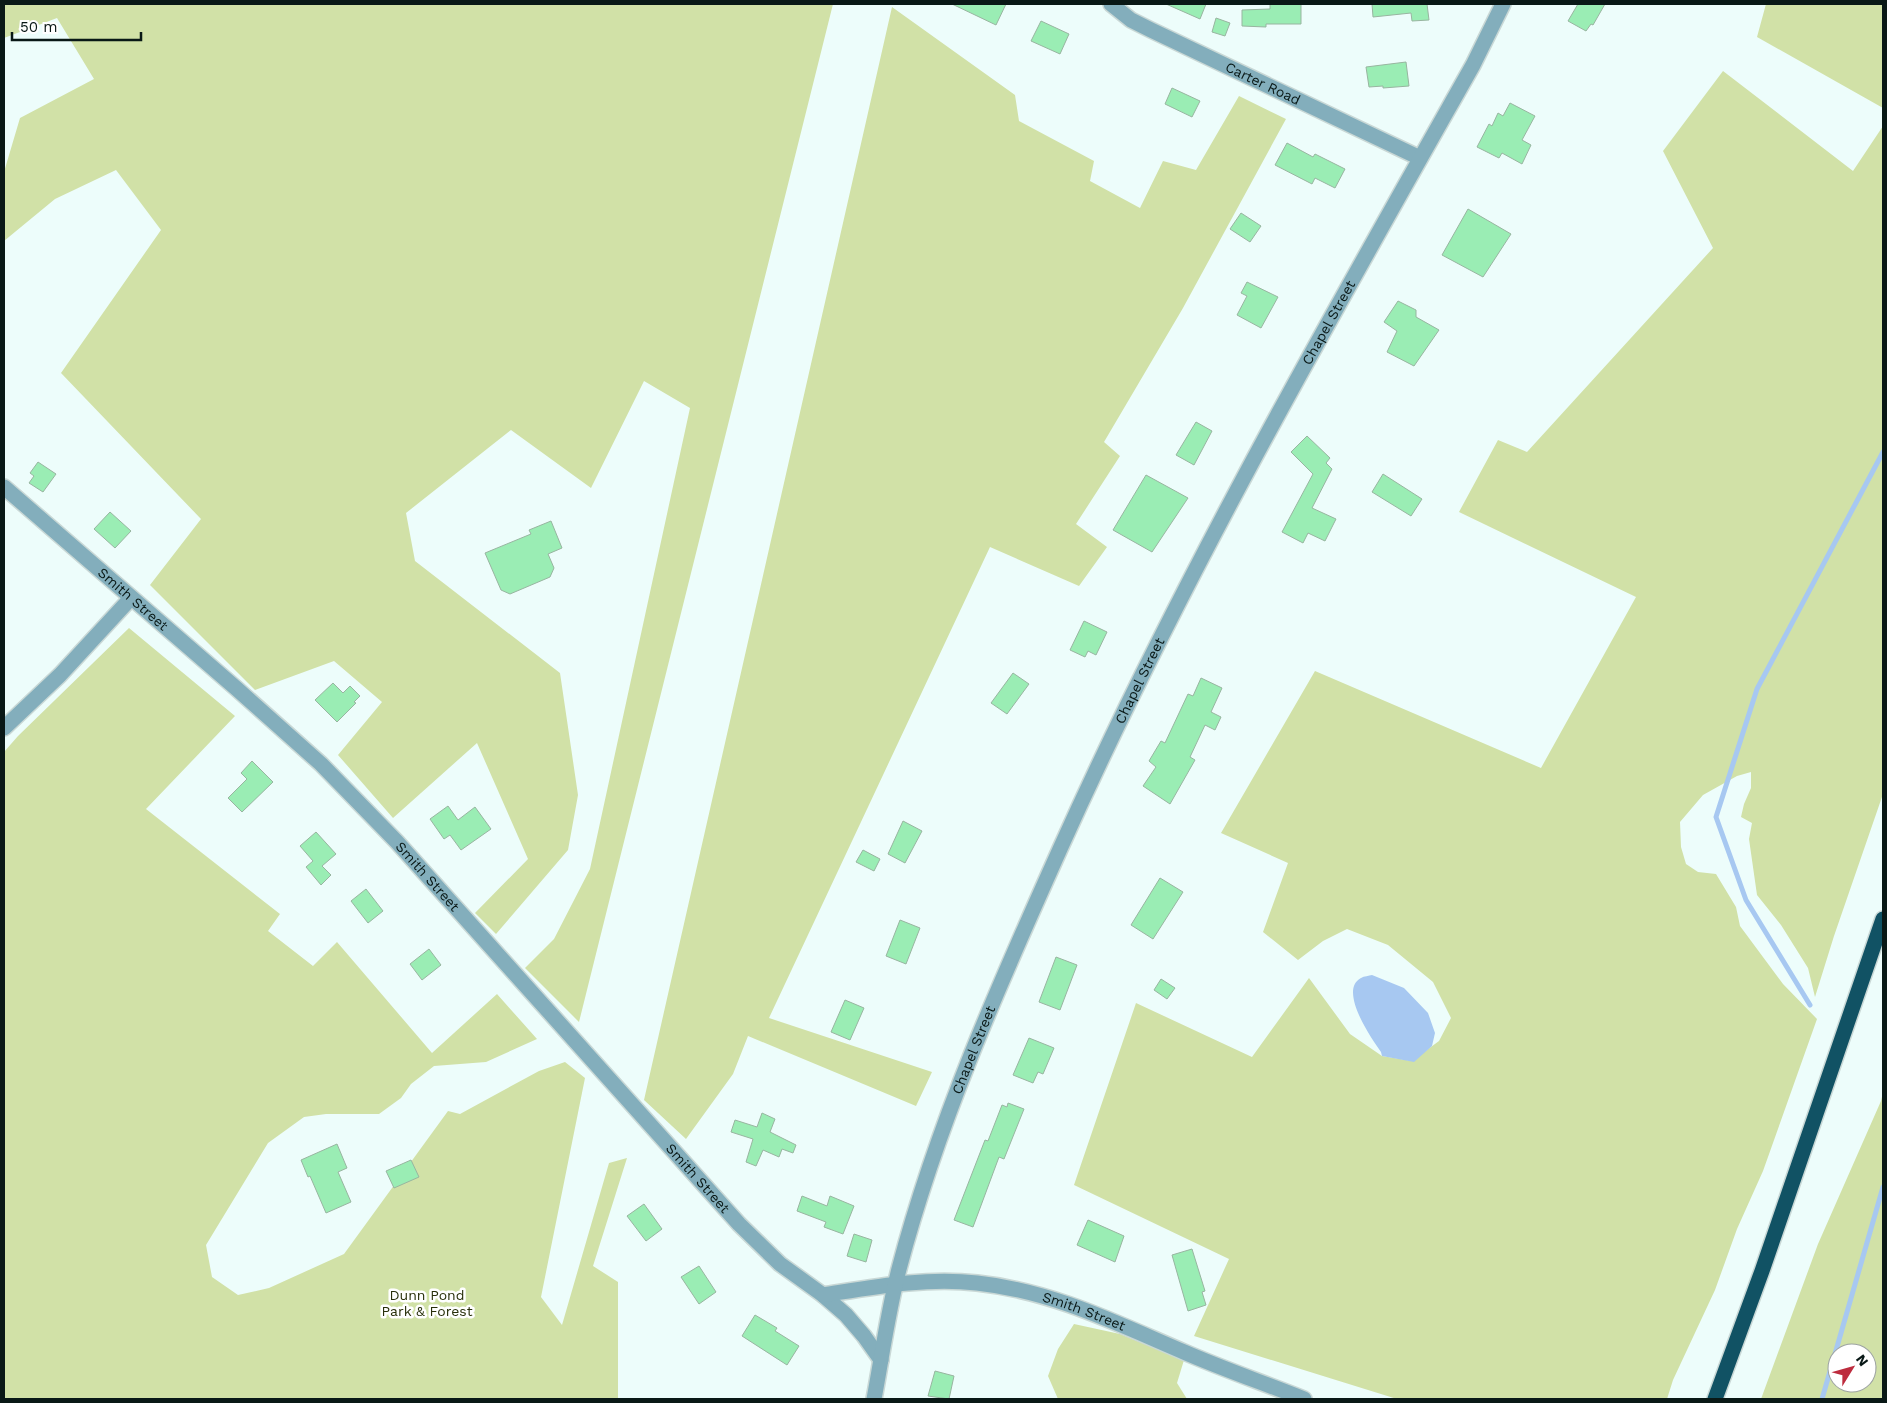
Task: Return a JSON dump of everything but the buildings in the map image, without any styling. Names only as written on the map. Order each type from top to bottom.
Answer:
[{"type":"highway","points":[[1715,1399],[1765,1262],[1883,919]]},
{"type":"street","name":"Carter Road","points":[[1111,4],[1131,20],[1151,30],[1420,158]]},
{"type":"street","name":"Chapel Street","points":[[874,1399],[896,1284],[928,1169],[949,1113],[1019,944],[1095,772],[1199,563],[1420,158],[1473,65],[1503,4]]},
{"type":"street","name":"Smith Street","points":[[4,487],[320,764],[397,842],[739,1224],[780,1264],[823,1295],[855,1325],[881,1360]]},
{"type":"street","points":[[4,728],[60,674],[132,598]]},
{"type":"street","name":"Smith Street","points":[[823,1295],[896,1284],[976,1282],[1004,1286],[1060,1300],[1102,1316],[1185,1353],[1304,1399]]},
{"type":"green space","points":[[4,4],[833,4],[579,1022],[525,968],[554,939],[590,869],[690,408],[644,381],[591,488],[511,430],[406,513],[415,561],[560,673],[578,795],[568,850],[496,934],[475,913],[528,859],[477,743],[393,818],[338,755],[382,702],[334,661],[255,690],[150,585],[201,519],[61,373],[161,230],[116,170],[55,199],[4,241],[4,172],[20,118],[94,79],[57,18],[4,38]]},
{"type":"green space","points":[[1766,4],[1883,4],[1883,108],[1757,37]]},
{"type":"green space","points":[[892,7],[1015,95],[1019,121],[1094,161],[1090,181],[1140,208],[1163,161],[1196,170],[1239,96],[1286,119],[1183,308],[1104,442],[1120,456],[1076,524],[1107,547],[1079,586],[990,547],[769,1018],[932,1072],[916,1106],[748,1036],[733,1074],[686,1139],[644,1100]]},
{"type":"green space","points":[[1723,71],[1853,171],[1883,126],[1883,794],[1815,997],[1808,968],[1781,925],[1757,895],[1749,839],[1752,823],[1741,817],[1751,788],[1751,772],[1737,776],[1703,795],[1680,822],[1681,847],[1686,864],[1698,872],[1716,874],[1736,907],[1740,926],[1783,984],[1817,1019],[1763,1171],[1737,1229],[1715,1290],[1673,1380],[1667,1399],[1397,1399],[1194,1336],[1229,1259],[1074,1185],[1136,1003],[1252,1057],[1309,978],[1350,1034],[1382,1056],[1412,1061],[1439,1041],[1451,1018],[1433,982],[1388,945],[1347,929],[1323,941],[1298,960],[1263,932],[1288,863],[1221,833],[1315,671],[1541,768],[1636,597],[1459,512],[1498,440],[1527,452],[1713,248],[1663,151]]},
{"type":"green space","name":"Dunn Pond Park & Forest","points":[[129,628],[235,716],[146,809],[280,914],[268,931],[313,966],[337,942],[432,1053],[497,994],[537,1039],[486,1062],[434,1066],[411,1084],[401,1098],[379,1114],[326,1114],[304,1117],[268,1143],[206,1245],[212,1277],[238,1295],[269,1288],[344,1254],[448,1111],[460,1114],[539,1071],[565,1062],[585,1078],[541,1297],[562,1325],[609,1163],[627,1158],[593,1266],[618,1282],[618,1399],[4,1399],[4,752]]},
{"type":"green space","points":[[1883,1092],[1883,1399],[1761,1399],[1818,1244],[1881,1101]]},
{"type":"green space","points":[[1074,1324],[1120,1334],[1184,1360],[1177,1383],[1187,1399],[1058,1399],[1048,1376],[1058,1349]]},
{"type":"water","points":[[1372,975],[1404,988],[1428,1013],[1435,1033],[1432,1046],[1414,1062],[1382,1056],[1364,1026],[1353,993],[1355,984],[1362,977]]},
{"type":"waterway","points":[[1810,1005],[1746,900],[1716,817],[1757,689],[1883,452]]},
{"type":"waterway","points":[[1822,1399],[1883,1187]]}]
